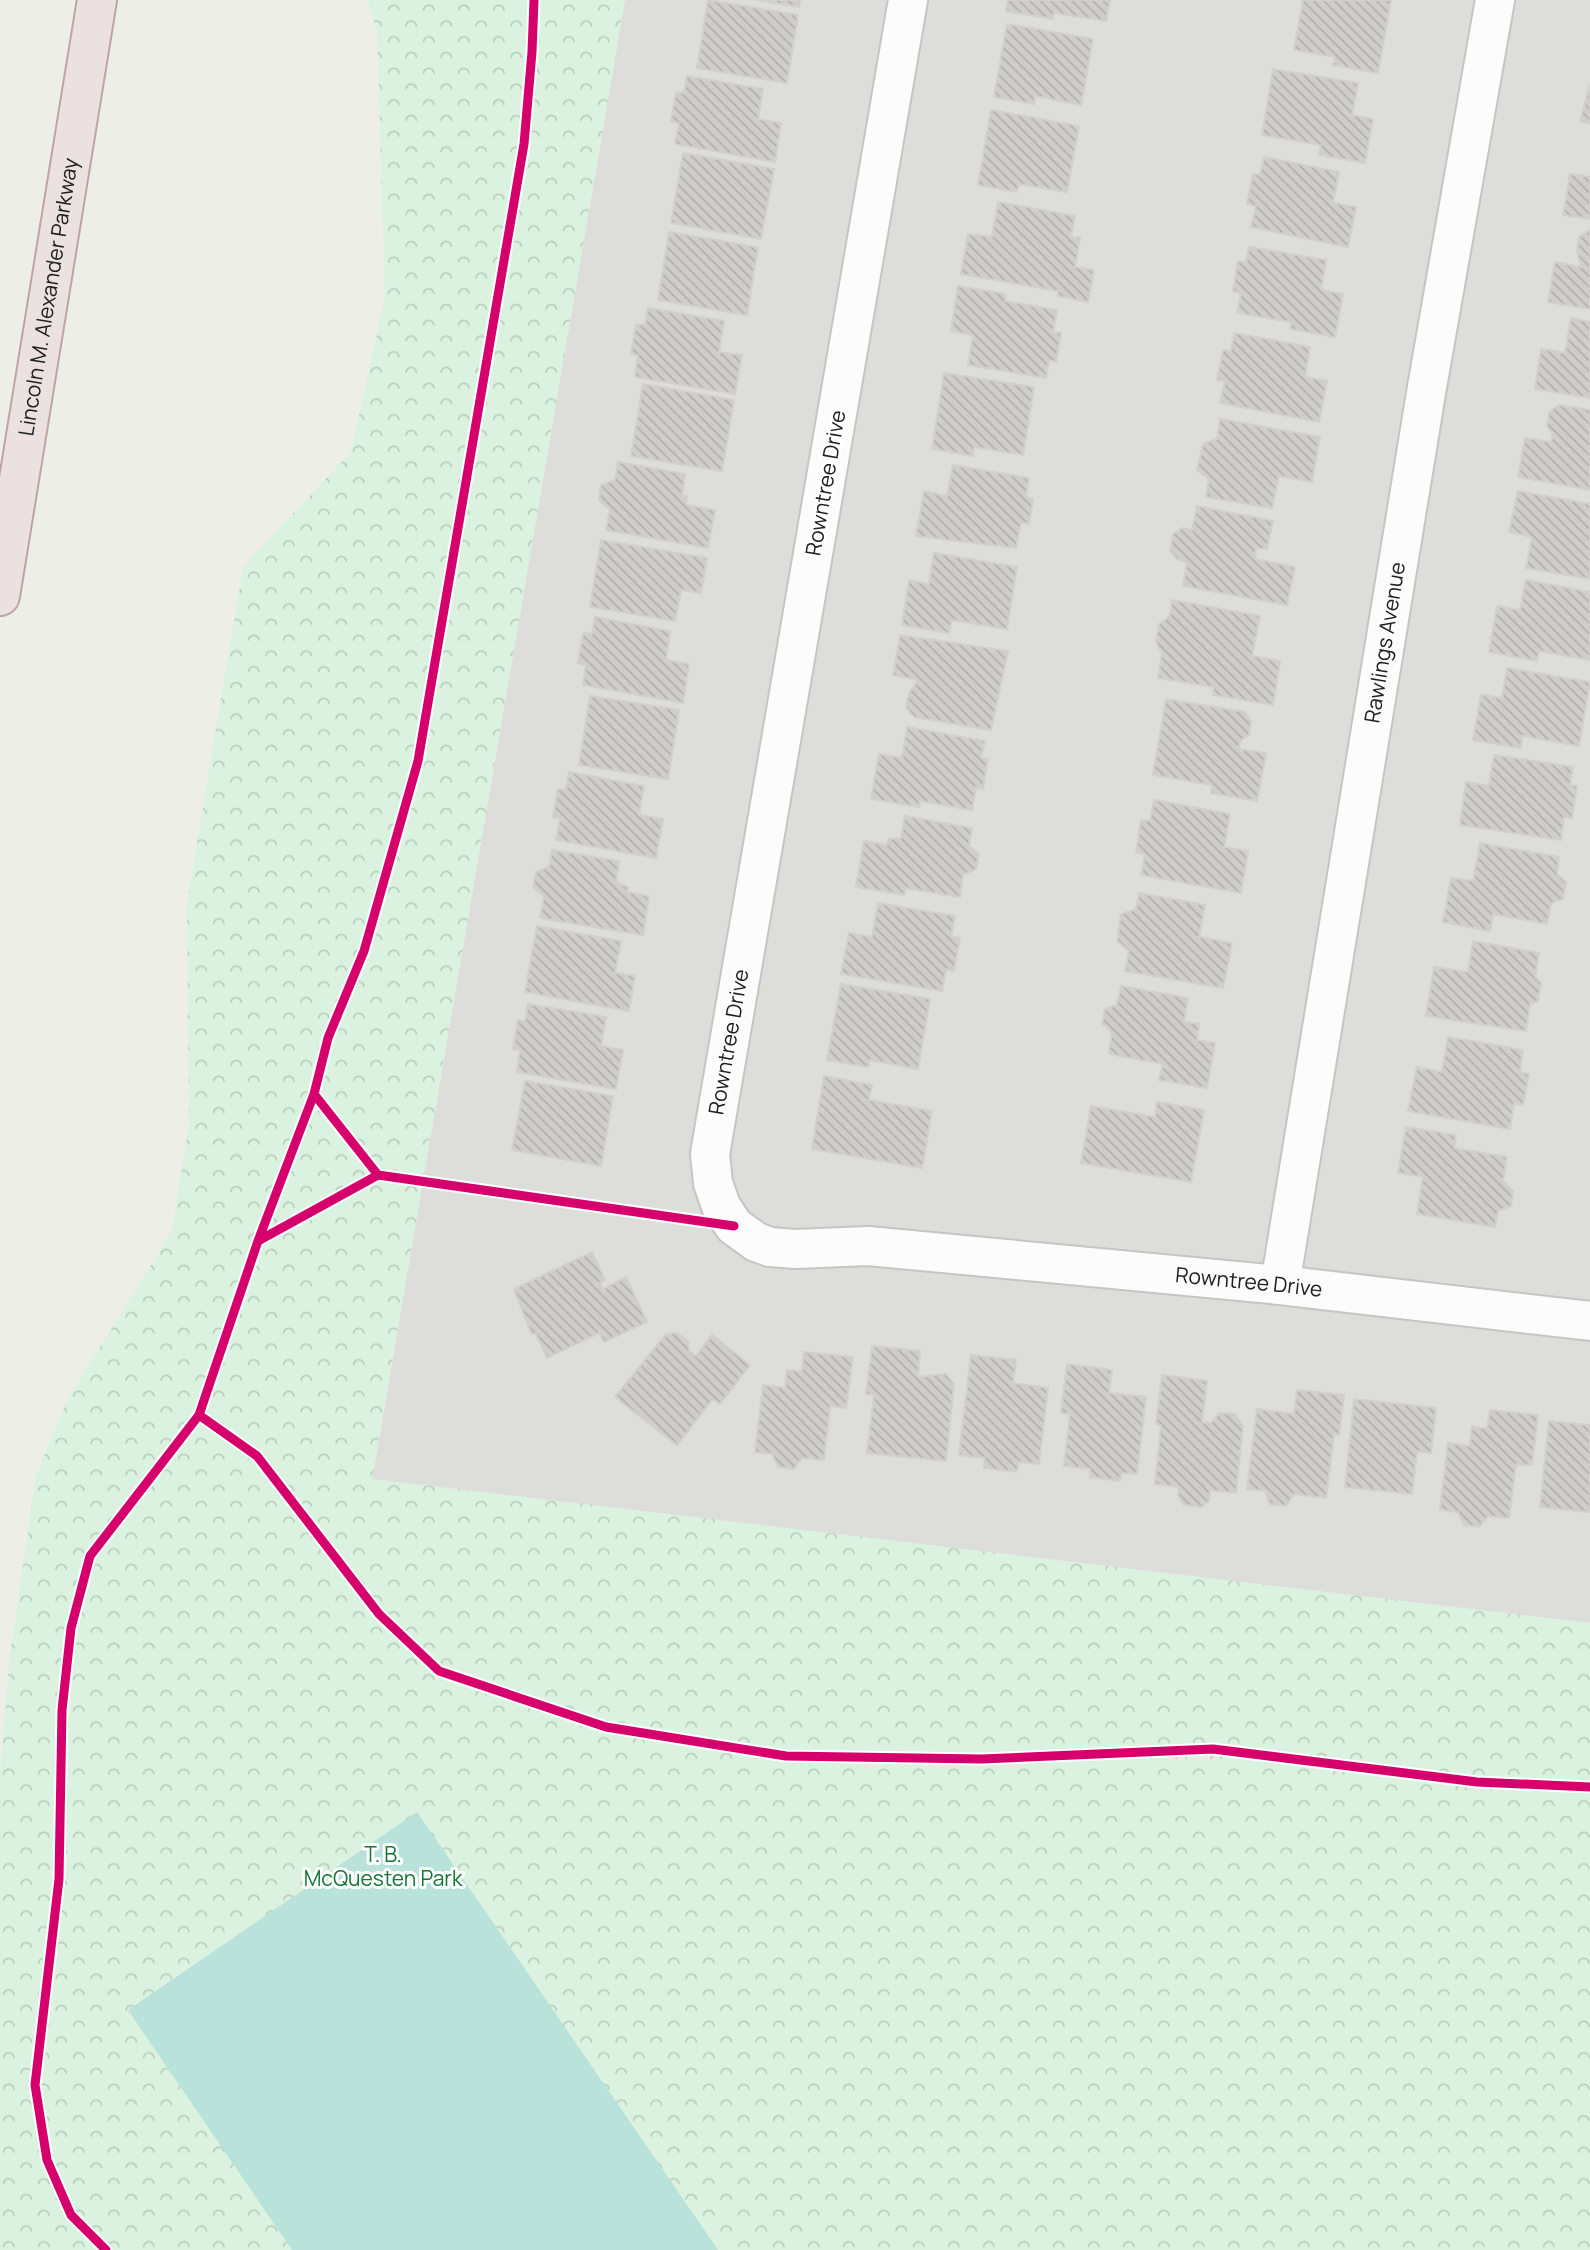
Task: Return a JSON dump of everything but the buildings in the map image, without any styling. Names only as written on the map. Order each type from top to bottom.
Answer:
[{"type":"highway","name":"Lincoln M. Alexander Parkway","points":[[0,596],[97,0]]},
{"type":"street","name":"Rowntree Drive","points":[[908,0],[710,1154],[713,1182],[721,1206],[734,1226],[756,1242],[770,1247],[796,1249],[869,1246],[1280,1285],[1590,1321]]},
{"type":"street","name":"Rawlings Avenue","points":[[1280,1285],[1426,393],[1495,0]]},
{"type":"path","points":[[254,1253],[314,1094],[328,1038],[364,951],[418,761],[524,144],[534,0]]},
{"type":"path","points":[[314,1094],[378,1175]]},
{"type":"path","points":[[258,1241],[378,1175],[734,1226]]},
{"type":"shaded area","points":[[625,0],[1590,0],[1590,1623],[372,1480]]},
{"type":"green space","name":"T. B. McQuesten Park","points":[[368,0],[625,0],[372,1479],[1590,1623],[1590,2250],[0,2250],[0,1774],[9,1663],[36,1475],[68,1399],[172,1231],[189,1124],[187,903],[243,567],[351,452],[385,297],[377,32]]},
{"type":"green space","points":[[417,1812],[718,2250],[292,2250],[128,2010]]},
{"type":"cycle path","points":[[534,0],[524,144],[418,761],[364,951],[328,1038],[314,1094],[258,1241],[199,1415],[257,1456],[379,1614],[439,1671],[606,1727],[786,1756],[981,1759],[1213,1749],[1477,1782],[1590,1787]]},
{"type":"cycle path","points":[[314,1094],[378,1175]]},
{"type":"cycle path","points":[[258,1241],[378,1175],[734,1226]]},
{"type":"cycle path","points":[[106,2250],[71,2215],[47,2160],[35,2085],[59,1879],[62,1710],[71,1628],[90,1556],[199,1415]]}]
